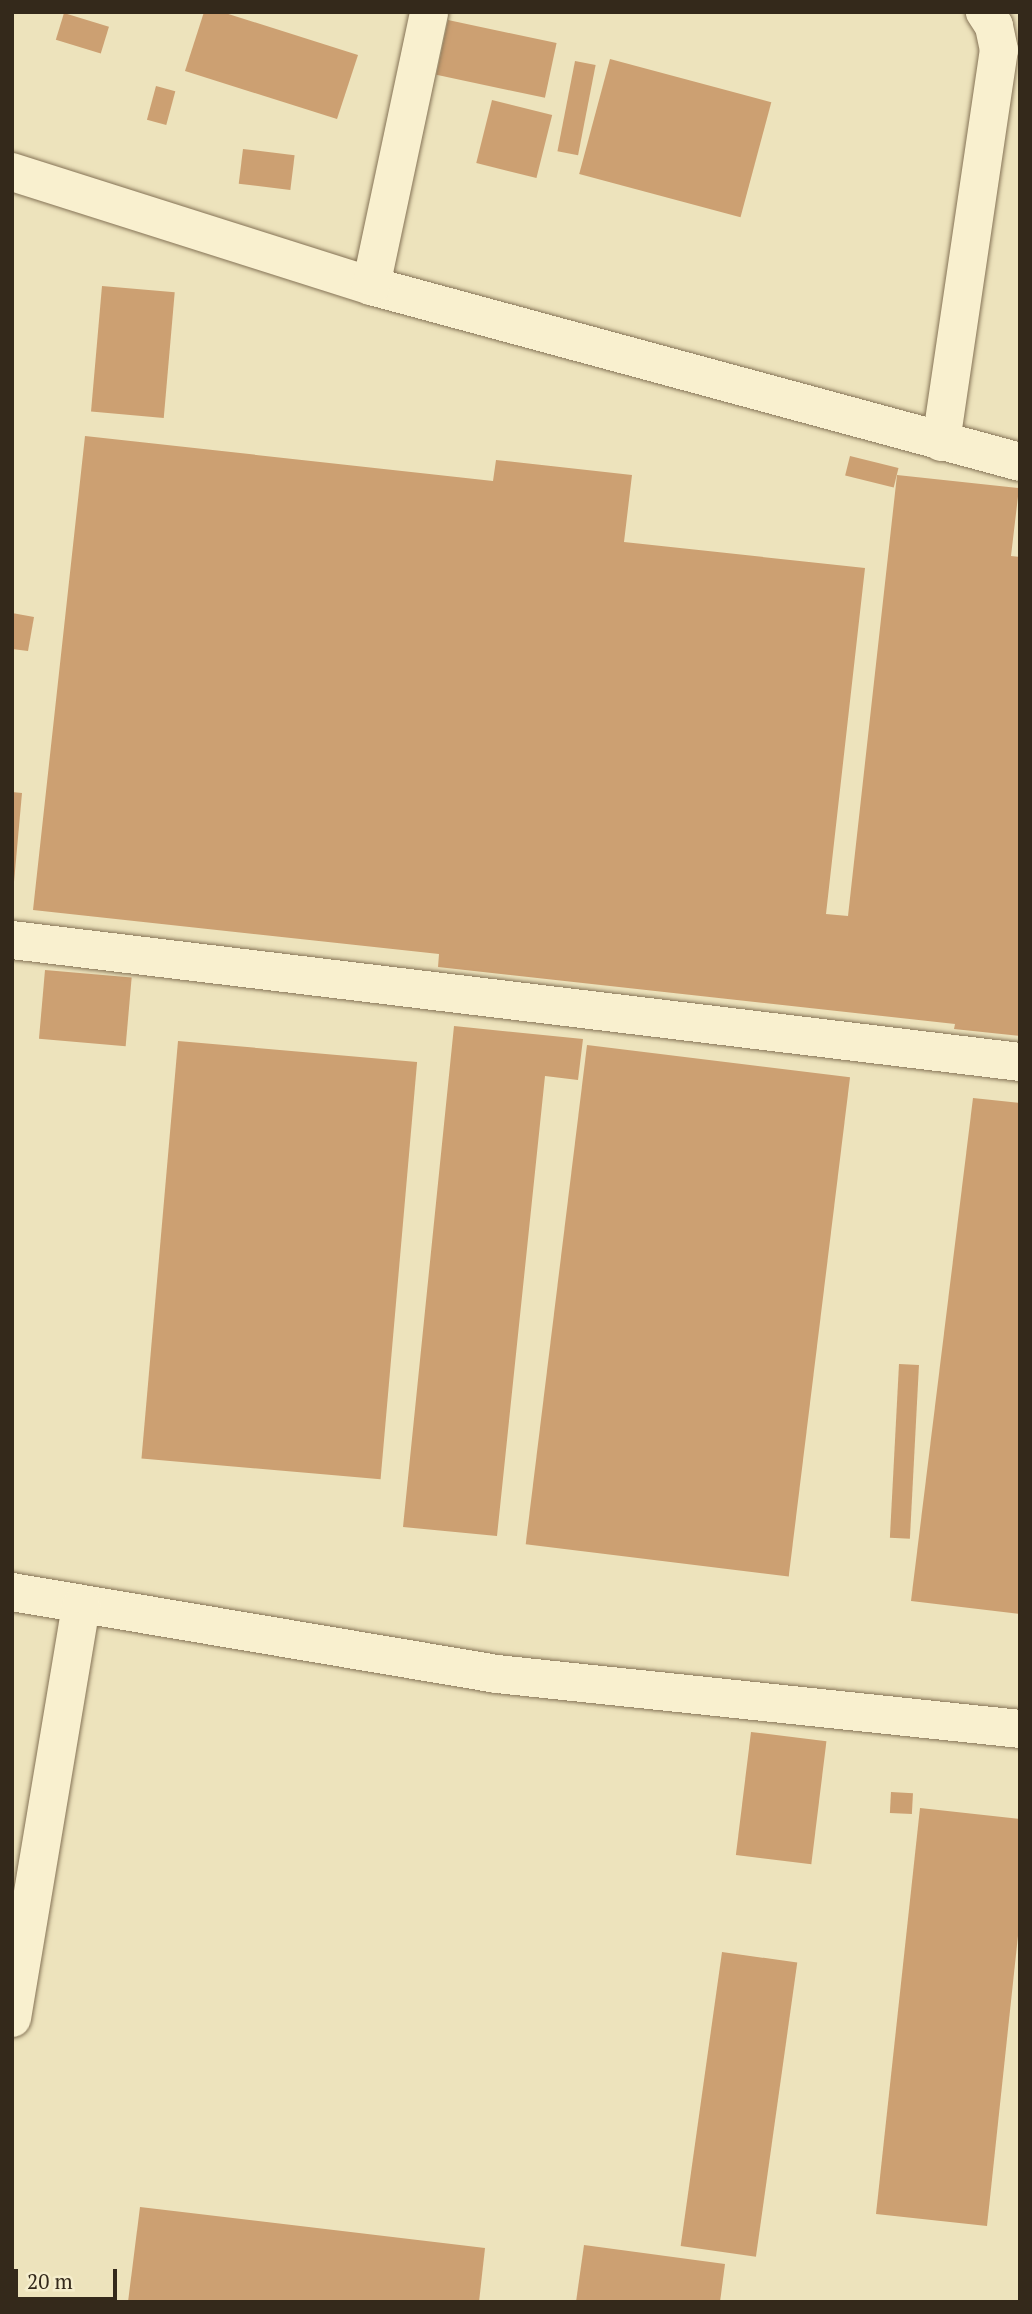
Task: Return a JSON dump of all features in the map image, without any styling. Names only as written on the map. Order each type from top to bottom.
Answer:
[{"type":"street","points":[[371,286],[429,12]]},
{"type":"street","points":[[941,442],[999,50],[994,26],[985,12]]},
{"type":"street","points":[[12,172],[371,286],[1020,462]]},
{"type":"street","points":[[12,940],[1020,1062]]},
{"type":"street","points":[[12,1592],[81,1606],[497,1674],[1020,1729]]},
{"type":"street","points":[[12,2018],[81,1606]]},
{"type":"building","points":[[204,12],[222,12],[358,55],[337,119],[185,71]]},
{"type":"building","points":[[64,13],[109,27],[101,54],[56,40]]},
{"type":"building","points":[[448,20],[557,43],[545,98],[436,75]]},
{"type":"building","points":[[610,59],[771,102],[741,217],[579,174]]},
{"type":"building","points":[[575,61],[596,65],[578,155],[557,151]]},
{"type":"building","points":[[156,86],[175,91],[166,125],[147,120]]},
{"type":"building","points":[[492,100],[552,115],[536,178],[476,163]]},
{"type":"building","points":[[243,149],[295,155],[290,190],[239,184]]},
{"type":"building","points":[[102,286],[175,292],[164,418],[91,412]]},
{"type":"building","points":[[85,436],[493,481],[496,460],[632,475],[624,542],[865,568],[826,914],[848,916],[897,475],[1019,488],[1011,556],[1020,557],[1020,1036],[954,1029],[955,1024],[438,967],[439,954],[33,910]]},
{"type":"building","points":[[850,456],[899,468],[894,488],[845,475]]},
{"type":"building","points":[[12,613],[34,617],[28,651],[12,649]]},
{"type":"building","points":[[12,792],[22,793],[14,882],[12,882]]},
{"type":"building","points":[[45,970],[132,978],[126,1046],[39,1039]]},
{"type":"building","points":[[454,1026],[583,1039],[578,1080],[545,1076],[497,1536],[403,1527]]},
{"type":"building","points":[[178,1041],[417,1062],[381,1479],[141,1458]]},
{"type":"building","points":[[587,1045],[850,1077],[789,1577],[526,1544]]},
{"type":"building","points":[[973,1098],[1020,1103],[1020,1614],[911,1601]]},
{"type":"building","points":[[899,1364],[919,1365],[910,1539],[890,1538]]},
{"type":"building","points":[[751,1732],[826,1741],[811,1864],[736,1855]]},
{"type":"building","points":[[891,1792],[913,1793],[912,1814],[890,1813]]},
{"type":"building","points":[[920,1808],[1020,1819],[1020,1917],[987,2226],[876,2214]]},
{"type":"building","points":[[722,1952],[797,1963],[756,2257],[681,2246]]},
{"type":"building","points":[[140,2207],[485,2248],[479,2302],[128,2302]]},
{"type":"building","points":[[584,2245],[725,2264],[720,2302],[576,2302]]}]
